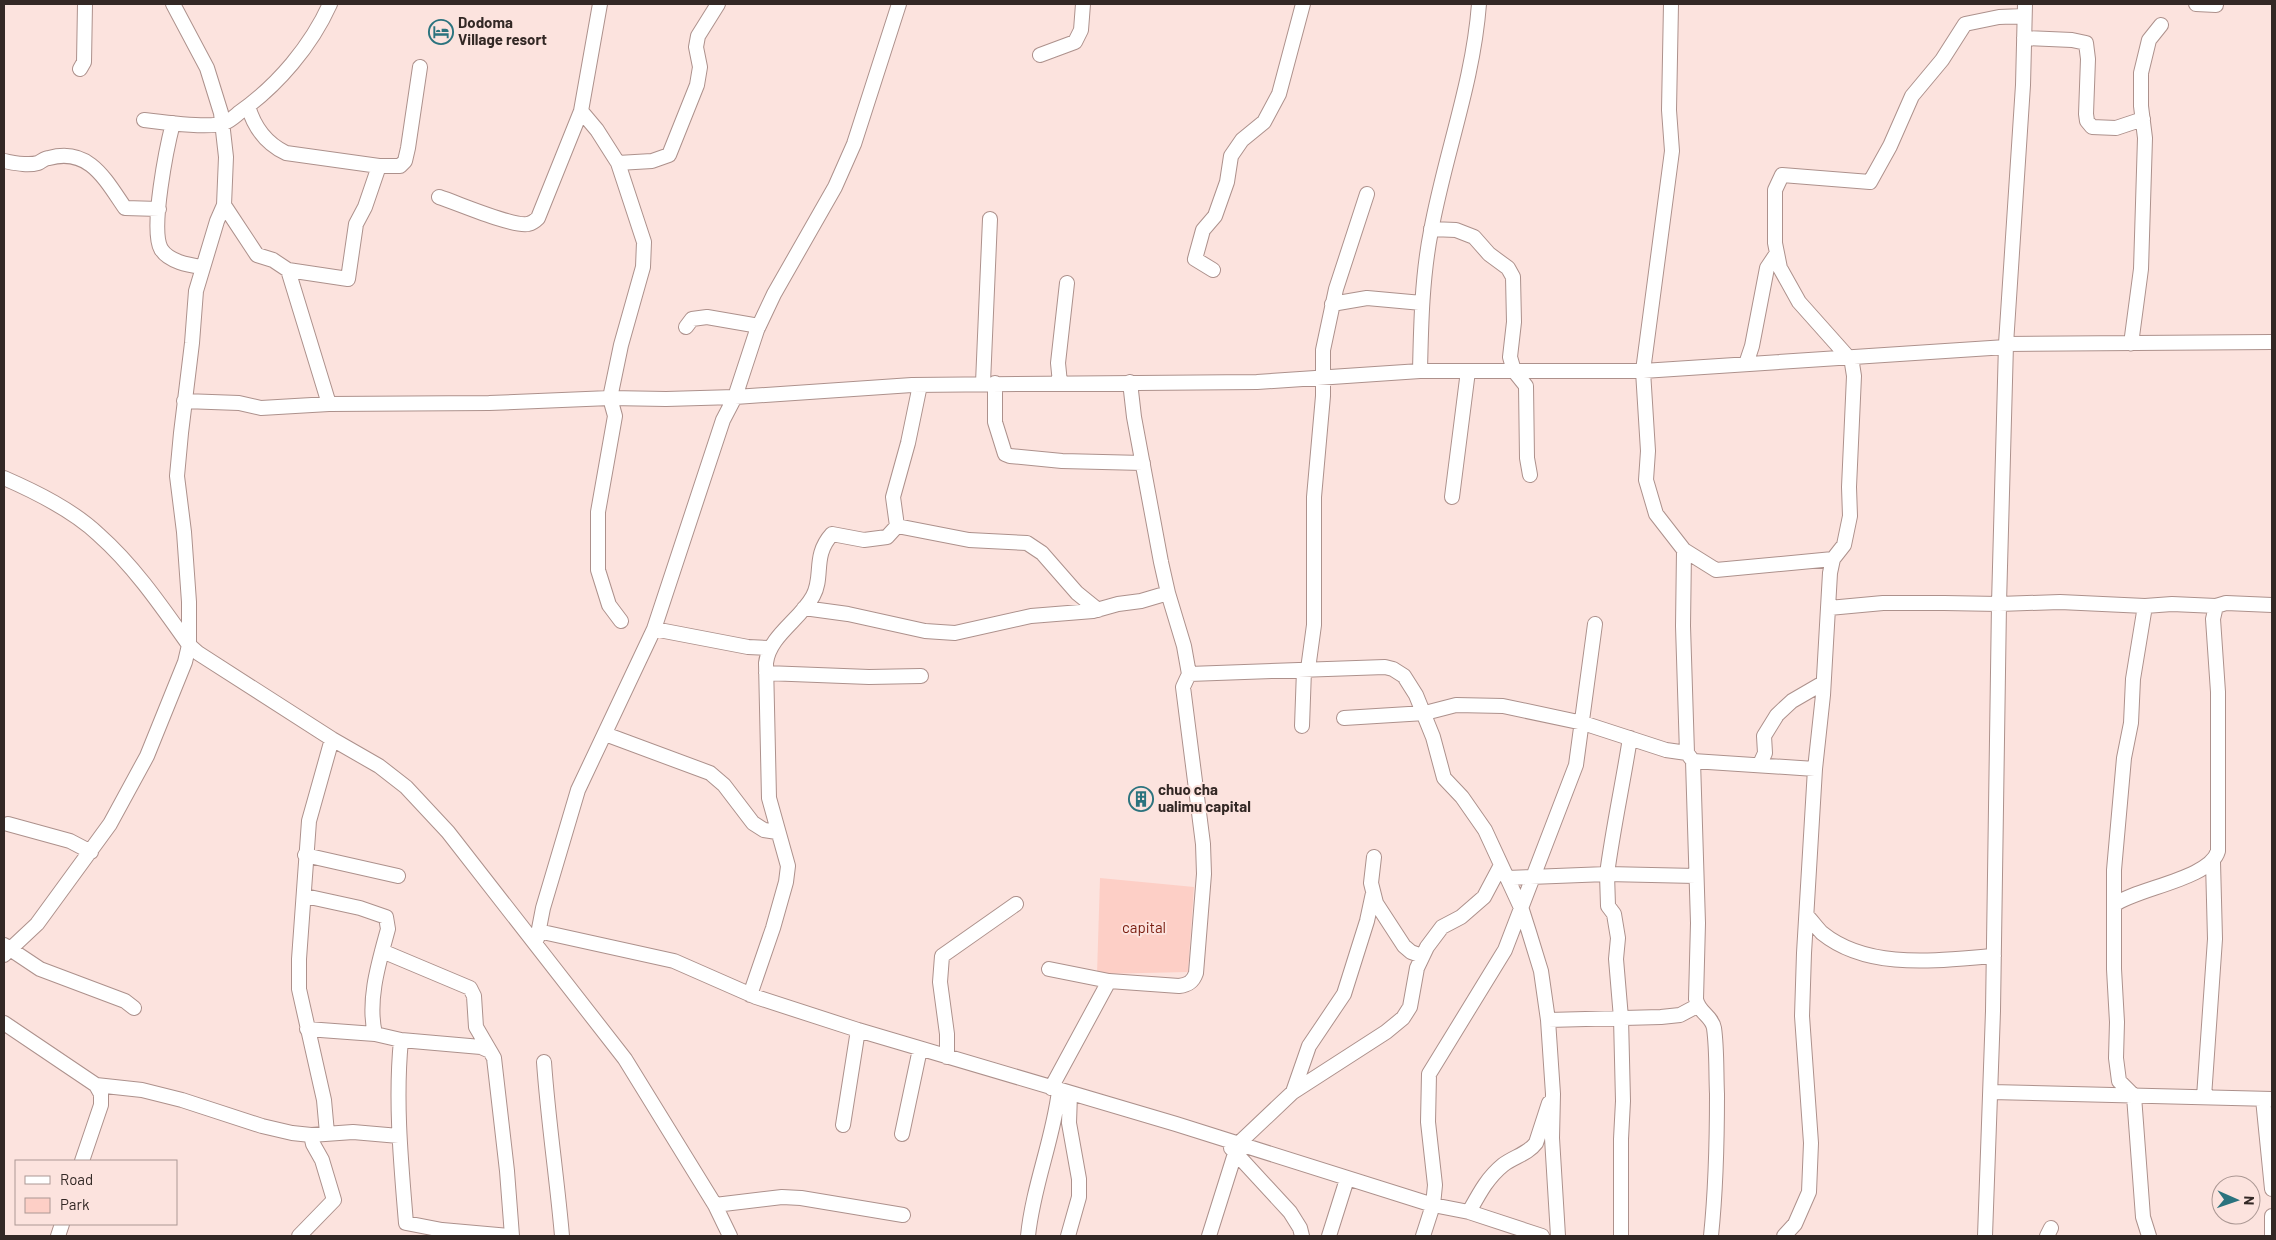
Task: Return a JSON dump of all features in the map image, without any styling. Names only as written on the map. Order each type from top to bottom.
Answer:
[{"type":"street","points":[[80,69],[84,62],[86,4]]},
{"type":"street","points":[[134,1008],[125,1001],[87,985],[64,980],[40,969],[6,949],[37,924],[110,824],[147,756],[185,662],[189,645],[186,560],[178,476],[196,292],[202,267],[224,205],[226,157],[224,124],[207,68],[173,4]]},
{"type":"street","points":[[144,120],[173,123],[224,124],[248,106],[295,60],[315,32],[330,4]]},
{"type":"street","points":[[439,197],[472,207],[484,214],[520,224],[529,224],[535,221],[540,214],[581,110],[600,4]]},
{"type":"street","points":[[618,163],[652,161],[669,155],[697,85],[700,67],[696,47],[698,36],[718,4]]},
{"type":"street","points":[[537,938],[578,790],[654,629],[723,420],[735,397],[759,326],[774,294],[835,187],[854,144],[899,4]]},
{"type":"street","points":[[1040,55],[1075,42],[1081,30],[1083,4]]},
{"type":"street","points":[[1213,270],[1195,259],[1203,230],[1216,216],[1227,182],[1231,156],[1242,140],[1264,122],[1279,94],[1303,4]]},
{"type":"street","points":[[1420,371],[1423,279],[1431,229],[1468,76],[1479,4]]},
{"type":"street","points":[[1671,4],[1669,110],[1672,151],[1643,372],[1648,451],[1646,480],[1656,514],[1684,550],[1716,570],[1833,559]]},
{"type":"street","points":[[2196,4],[2216,5]]},
{"type":"street","points":[[1784,1236],[1795,1224],[1810,1192],[1811,1143],[1802,1016],[1807,892],[1815,769],[1829,608],[1830,573],[1833,559],[1844,545],[1850,516],[1849,487],[1854,376],[1850,357],[1799,302],[1780,268],[1777,252],[1775,190],[1782,174],[1870,182],[1890,146],[1912,96],[1942,60],[1965,24],[2024,10],[2023,85],[2006,346],[1998,604],[1991,1092],[1985,1236]]},
{"type":"street","points":[[2131,344],[2141,269],[2145,138],[2140,106],[2142,64],[2149,40],[2161,24]]},
{"type":"street","points":[[2024,38],[2072,40],[2086,43],[2088,59],[2086,114],[2089,125],[2092,127],[2116,128],[2143,119]]},
{"type":"street","points":[[248,106],[251,116],[265,138],[275,147],[286,152],[379,166],[400,166],[405,161],[420,68]]},
{"type":"street","points":[[581,110],[597,130],[618,163],[641,232],[644,254],[610,398],[615,416],[598,512],[598,570],[609,605],[621,621]]},
{"type":"street","points":[[173,123],[164,161],[159,209],[161,249],[176,261],[202,267]]},
{"type":"street","points":[[4,161],[29,164],[48,158],[70,155],[79,157],[89,162],[125,208],[159,209]]},
{"type":"street","points":[[224,205],[257,255],[273,260],[288,270],[348,279],[356,224],[365,207],[379,166]]},
{"type":"street","points":[[1302,726],[1306,670],[1314,625],[1314,497],[1323,378],[1323,350],[1332,304],[1346,255],[1367,194]]},
{"type":"street","points":[[990,219],[989,383],[995,422],[1005,454],[1062,461],[1143,462]]},
{"type":"street","points":[[1431,229],[1456,230],[1474,237],[1489,254],[1511,272],[1513,277],[1514,322],[1510,357],[1514,371],[1526,386],[1527,458],[1530,476]]},
{"type":"street","points":[[1746,364],[1752,346],[1767,268],[1777,252]]},
{"type":"street","points":[[288,270],[330,404]]},
{"type":"street","points":[[1060,383],[1058,363],[1067,283]]},
{"type":"street","points":[[1332,304],[1367,298],[1422,303]]},
{"type":"street","points":[[686,327],[692,319],[706,318],[759,326]]},
{"type":"street","points":[[184,401],[238,403],[261,408],[330,404],[489,403],[610,398],[735,397],[920,385],[989,383],[1257,382],[1420,371],[1643,372],[2006,346],[2272,342]]},
{"type":"street","points":[[1452,497],[1468,371]]},
{"type":"street","points":[[1049,969],[1109,981],[1179,986],[1186,985],[1194,980],[1196,973],[1204,874],[1200,814],[1183,686],[1189,674],[1184,646],[1168,593],[1130,382]]},
{"type":"street","points":[[897,526],[893,497],[908,443],[920,385]]},
{"type":"street","points":[[4,478],[51,502],[98,534],[120,555],[172,620],[189,645],[228,673],[275,701],[332,739],[379,766],[406,787],[448,832],[537,938],[625,1058],[714,1205],[730,1236]]},
{"type":"street","points":[[750,995],[773,928],[788,874],[787,859],[777,832],[769,798],[766,673],[769,648],[813,595],[822,549],[832,534],[864,540],[887,537],[897,526]]},
{"type":"street","points":[[897,526],[969,540],[1028,543],[1042,553],[1067,579],[1077,593],[1098,610]]},
{"type":"street","points":[[1684,550],[1683,626],[1698,923],[1698,1006],[1712,1021],[1716,1059],[1717,1166],[1710,1236]]},
{"type":"street","points":[[804,608],[848,614],[943,634],[955,634],[1031,616],[1098,610],[1118,604],[1141,602],[1168,593]]},
{"type":"street","points":[[1829,608],[1883,603],[1998,604],[2060,602],[2145,606],[2172,604],[2216,606],[2226,603],[2272,605]]},
{"type":"street","points":[[2145,606],[2133,679],[2131,723],[2124,758],[2114,870],[2114,906],[2116,1058],[2119,1081],[2134,1096],[2143,1217],[2149,1236]]},
{"type":"street","points":[[2204,1097],[2215,939],[2213,862],[2218,850],[2218,692],[2213,619],[2216,606]]},
{"type":"street","points":[[1423,1236],[1433,1205],[1435,1185],[1428,1122],[1429,1074],[1505,950],[1522,910],[1576,765],[1583,723],[1589,655],[1595,624]]},
{"type":"street","points":[[654,629],[748,647],[769,648]]},
{"type":"street","points":[[1189,674],[1386,667],[1404,676],[1410,685],[1425,713],[1444,778],[1462,797],[1484,830],[1522,910],[1541,971],[1548,1020],[1553,1094],[1552,1138],[1558,1236]]},
{"type":"street","points":[[766,673],[921,676]]},
{"type":"street","points":[[1760,764],[1765,753],[1764,736],[1777,715],[1792,701],[1823,683]]},
{"type":"street","points":[[1344,718],[1425,713],[1456,705],[1503,706],[1583,723],[1690,757],[1815,769]]},
{"type":"street","points":[[604,734],[710,773],[724,785],[753,823],[764,830],[777,832]]},
{"type":"street","points":[[1621,1236],[1620,1139],[1623,1101],[1621,1018],[1616,959],[1618,926],[1614,914],[1608,906],[1607,874],[1613,827],[1623,784],[1630,738]]},
{"type":"street","points":[[327,1133],[323,1094],[299,989],[299,958],[305,896],[305,855],[309,822],[332,739]]},
{"type":"street","points":[[8,824],[70,841],[91,852]]},
{"type":"street","points":[[305,855],[398,876]]},
{"type":"street","points":[[1374,857],[1371,883],[1378,908],[1404,946],[1411,952],[1422,956]]},
{"type":"street","points":[[2114,906],[2124,898],[2160,887],[2213,862]]},
{"type":"street","points":[[1506,876],[1517,879],[1535,876],[1607,874],[1696,876]]},
{"type":"street","points":[[1209,1236],[1236,1148],[1293,1092],[1386,1032],[1403,1018],[1410,1007],[1417,968],[1434,936],[1442,928],[1462,917],[1506,876]]},
{"type":"street","points":[[1484,897],[1506,876]]},
{"type":"street","points":[[1293,1092],[1309,1046],[1344,994],[1365,929],[1373,893]]},
{"type":"street","points":[[305,896],[360,908],[386,917],[388,929],[375,983],[371,1018],[375,1034]]},
{"type":"street","points":[[947,1057],[947,1034],[940,982],[942,956],[1016,904]]},
{"type":"street","points":[[1807,916],[1822,933],[1843,946],[1874,956],[1897,960],[1994,956]]},
{"type":"street","points":[[1505,950],[1530,932]]},
{"type":"street","points":[[537,938],[674,961],[750,995],[858,1030],[1223,1140],[1236,1148],[1433,1205],[1469,1212],[1542,1236]]},
{"type":"street","points":[[382,951],[470,988],[474,996],[476,1027],[494,1058],[507,1170],[512,1236],[442,1230],[406,1223],[400,1136],[398,1070],[400,1040]]},
{"type":"street","points":[[1028,1236],[1034,1197],[1056,1116],[1060,1091],[1109,981]]},
{"type":"street","points":[[1548,1020],[1680,1015],[1698,1006]]},
{"type":"street","points":[[4,1023],[96,1085],[101,1094],[102,1105]]},
{"type":"street","points":[[307,1029],[375,1034],[400,1040],[481,1047],[490,1051]]},
{"type":"street","points":[[843,1125],[858,1030]]},
{"type":"street","points":[[902,1134],[920,1049]]},
{"type":"street","points":[[544,1062],[551,1152],[558,1189],[562,1236]]},
{"type":"street","points":[[96,1085],[119,1087],[182,1100],[262,1126],[292,1133],[354,1132],[400,1136]]},
{"type":"street","points":[[82,1160],[102,1105],[119,1087]]},
{"type":"street","points":[[1060,1091],[1069,1123],[1079,1179],[1079,1197],[1068,1236]]},
{"type":"street","points":[[1991,1092],[2268,1099],[2272,1190]]},
{"type":"street","points":[[1469,1212],[1486,1181],[1504,1164],[1532,1149],[1536,1144],[1542,1121],[1553,1094]]},
{"type":"street","points":[[300,1236],[334,1200],[322,1160],[313,1144],[311,1134]]},
{"type":"street","points":[[1236,1148],[1290,1212],[1300,1228],[1302,1236]]},
{"type":"street","points":[[1329,1236],[1347,1179]]},
{"type":"street","points":[[714,1205],[792,1198],[903,1215]]},
{"type":"street","points":[[2272,1216],[2272,1236]]},
{"type":"green space","name":"capital","points":[[1100,878],[1194,887],[1188,972],[1097,974]]},
{"type":"place","name":"Dodoma Village resort","points":[[441,32]]},
{"type":"place","name":"chuo cha ualimu capital","points":[[1141,799]]}]
